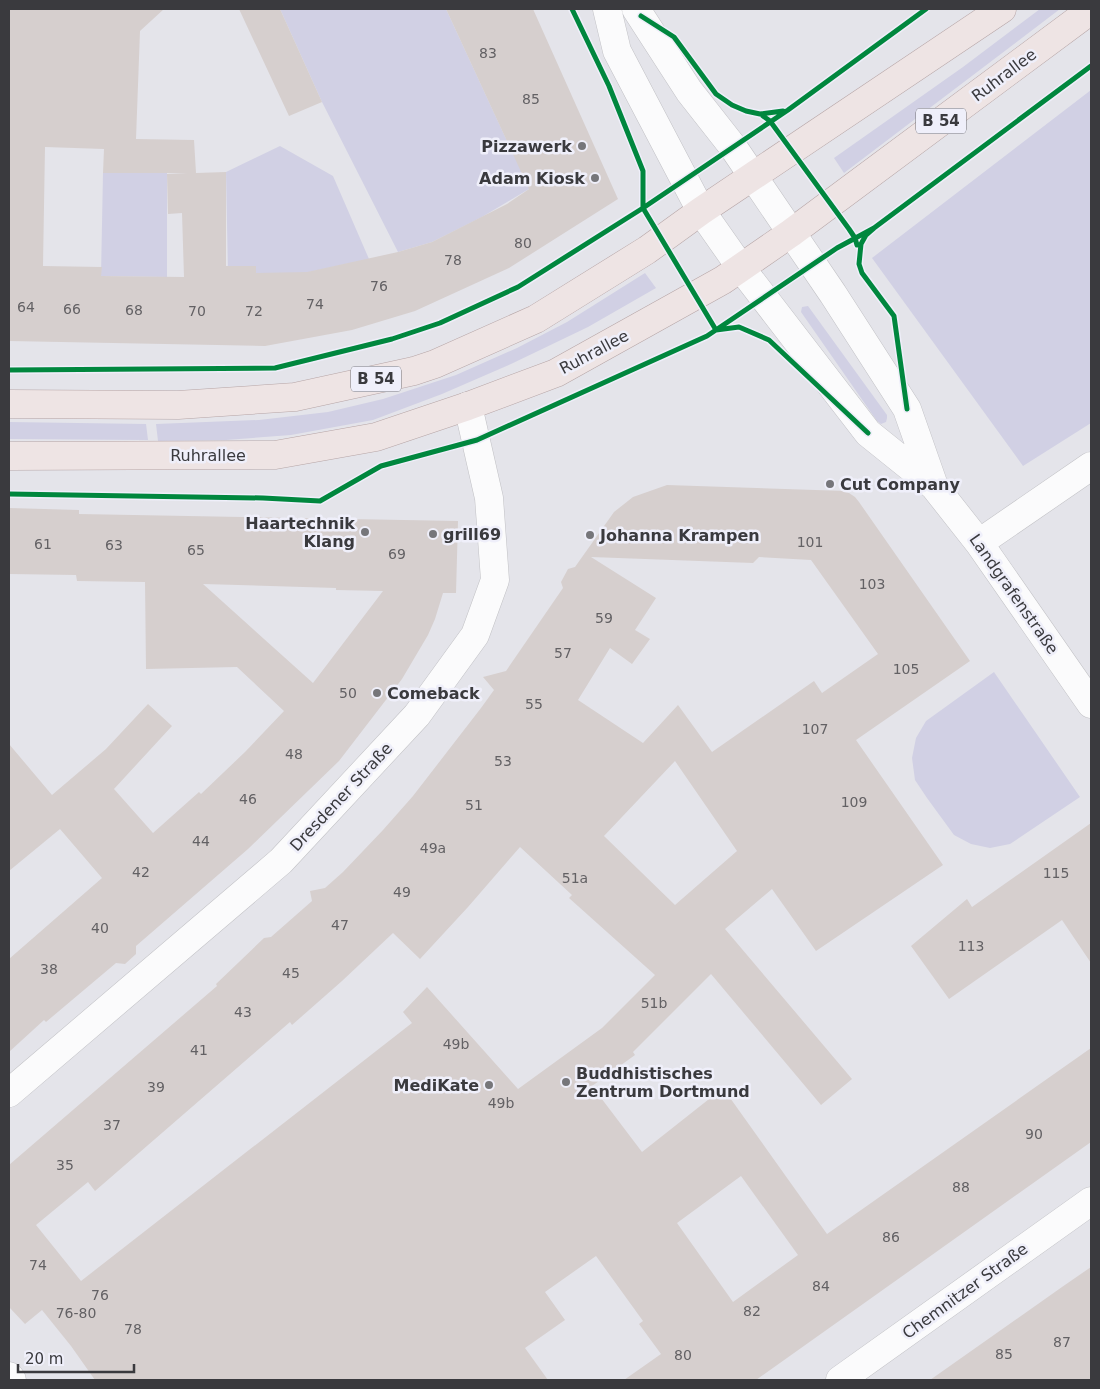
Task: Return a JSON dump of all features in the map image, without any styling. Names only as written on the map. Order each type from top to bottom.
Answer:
[{"type":"main road","name":"B 54","points":[[9,404],[178,405],[295,397],[414,371],[435,364],[536,319],[647,250],[701,210],[1002,9]]},
{"type":"main road","name":"Ruhrallee","points":[[9,456],[275,455],[376,437],[468,406],[556,372],[724,280],[791,233],[1091,10]]},
{"type":"street","name":"Landgrafenstraße","points":[[607,9],[617,51],[701,210],[741,268],[868,433],[934,486],[979,543],[1091,704]]},
{"type":"street","name":"Landgrafenstraße","points":[[636,9],[689,91],[753,176],[833,294],[907,409],[934,486]]},
{"type":"street","name":"Dresdener Straße","points":[[9,1093],[281,861],[417,715],[475,635],[495,580],[489,498],[468,406]]},
{"type":"street","points":[[979,543],[1091,466]]},
{"type":"street","name":"Chemnitzer Straße","points":[[840,1380],[1091,1201]]},
{"type":"street","points":[[9,1376],[12,1380]]},
{"type":"shaded area","points":[[280,9],[446,9],[513,154],[539,183],[482,217],[432,242],[398,252],[322,102]]},
{"type":"shaded area","points":[[1040,9],[1060,9],[844,173],[834,158],[963,67]]},
{"type":"shaded area","points":[[1091,90],[1091,423],[1023,466],[872,258]]},
{"type":"shaded area","points":[[280,146],[333,176],[369,259],[282,278],[256,273],[256,266],[232,266],[228,274],[226,172]]},
{"type":"shaded area","points":[[103,173],[167,173],[167,277],[101,276]]},
{"type":"shaded area","points":[[645,273],[656,288],[588,327],[511,364],[442,394],[373,420],[291,435],[226,440],[158,441],[156,424],[259,420],[328,412],[383,399],[456,375],[517,348],[567,322]]},
{"type":"shaded area","points":[[808,306],[887,415],[886,422],[881,424],[877,421],[801,312],[802,307]]},
{"type":"shaded area","points":[[9,422],[146,424],[148,440],[9,439]]},
{"type":"shaded area","points":[[994,672],[1080,797],[1010,844],[990,848],[971,844],[954,835],[915,780],[912,758],[916,738],[926,721]]},
{"type":"building","points":[[9,9],[164,9],[140,31],[136,139],[194,140],[196,173],[226,172],[226,266],[256,266],[256,273],[307,272],[398,252],[432,242],[507,204],[529,189],[446,9],[533,9],[618,199],[509,268],[415,311],[352,330],[265,346],[9,341]],"holes":[[[45,147],[104,149],[103,173],[187,173],[167,174],[168,214],[182,213],[184,277],[101,276],[102,267],[43,266]]]},
{"type":"building","points":[[239,9],[280,9],[322,102],[289,116]]},
{"type":"building","points":[[667,485],[846,491],[859,502],[970,661],[856,740],[943,865],[816,951],[772,889],[725,929],[852,1079],[821,1105],[711,974],[633,1052],[635,1055],[592,1086],[642,1152],[723,1088],[827,1234],[1091,1048],[1091,1142],[756,1380],[624,1380],[661,1354],[639,1324],[643,1321],[596,1256],[545,1292],[565,1320],[525,1348],[548,1380],[95,1380],[42,1310],[25,1324],[9,1307],[9,1165],[217,986],[216,984],[264,938],[271,937],[312,901],[310,891],[325,888],[383,830],[413,796],[494,690],[483,677],[506,671],[563,588],[561,582],[568,569],[575,567],[614,512],[633,497]],"holes":[[[591,557],[753,563],[759,557],[811,560],[878,654],[822,693],[814,681],[712,752],[678,705],[643,743],[578,700],[610,648],[632,664],[650,639],[635,630],[656,598]],[[675,761],[737,851],[675,905],[604,836]],[[520,847],[572,895],[569,898],[655,975],[602,1028],[518,1089],[427,987],[403,1012],[412,1023],[81,1281],[36,1225],[88,1182],[95,1191],[290,1022],[292,1025],[393,933],[420,959]],[[741,1176],[798,1255],[733,1302],[677,1223]]]},
{"type":"building","points":[[9,508],[79,510],[79,514],[458,521],[456,593],[443,593],[428,635],[402,679],[339,761],[248,849],[136,946],[136,954],[125,964],[116,963],[46,1022],[44,1020],[9,1052],[9,959],[102,878],[60,829],[9,871],[9,744],[52,795],[106,749],[148,704],[172,726],[114,789],[153,833],[199,792],[201,794],[284,711],[237,667],[146,669],[145,582],[77,581],[76,575],[9,574]],"holes":[[[203,584],[336,588],[336,590],[383,591],[313,683]]]},
{"type":"building","points":[[1091,823],[1091,963],[1062,920],[949,999],[911,946],[967,899],[972,907]]},
{"type":"building","points":[[1091,1267],[1091,1380],[930,1380],[1062,1287]]},
{"type":"cycle path","points":[[572,9],[609,86],[643,171],[643,208],[716,330],[739,327],[769,340],[868,433]]},
{"type":"cycle path","points":[[9,370],[275,368],[392,339],[440,323],[518,287],[643,208],[788,110],[926,9]]},
{"type":"cycle path","points":[[641,16],[674,37],[716,94],[732,105],[760,114],[783,111]]},
{"type":"cycle path","points":[[907,409],[894,316],[862,273],[859,264],[861,244],[866,235],[874,228],[1091,66]]},
{"type":"cycle path","points":[[763,116],[770,121],[849,229],[857,245]]},
{"type":"cycle path","points":[[9,494],[263,498],[320,501],[381,466],[477,440],[707,336],[837,248],[874,228]]},
{"type":"place","name":"Pizzawerk","points":[[582,146]]},
{"type":"place","name":"Adam Kiosk","points":[[595,178]]},
{"type":"place","name":"Cut Company","points":[[830,484]]},
{"type":"place","name":"Haartechnik Klang","points":[[365,532]]},
{"type":"place","name":"grill69","points":[[433,534]]},
{"type":"place","name":"Johanna Krampen","points":[[590,535]]},
{"type":"place","name":"Comeback","points":[[377,693]]},
{"type":"place","name":"Buddhistisches Zentrum Dortmund","points":[[566,1082]]},
{"type":"place","name":"MediKate","points":[[489,1085]]}]
